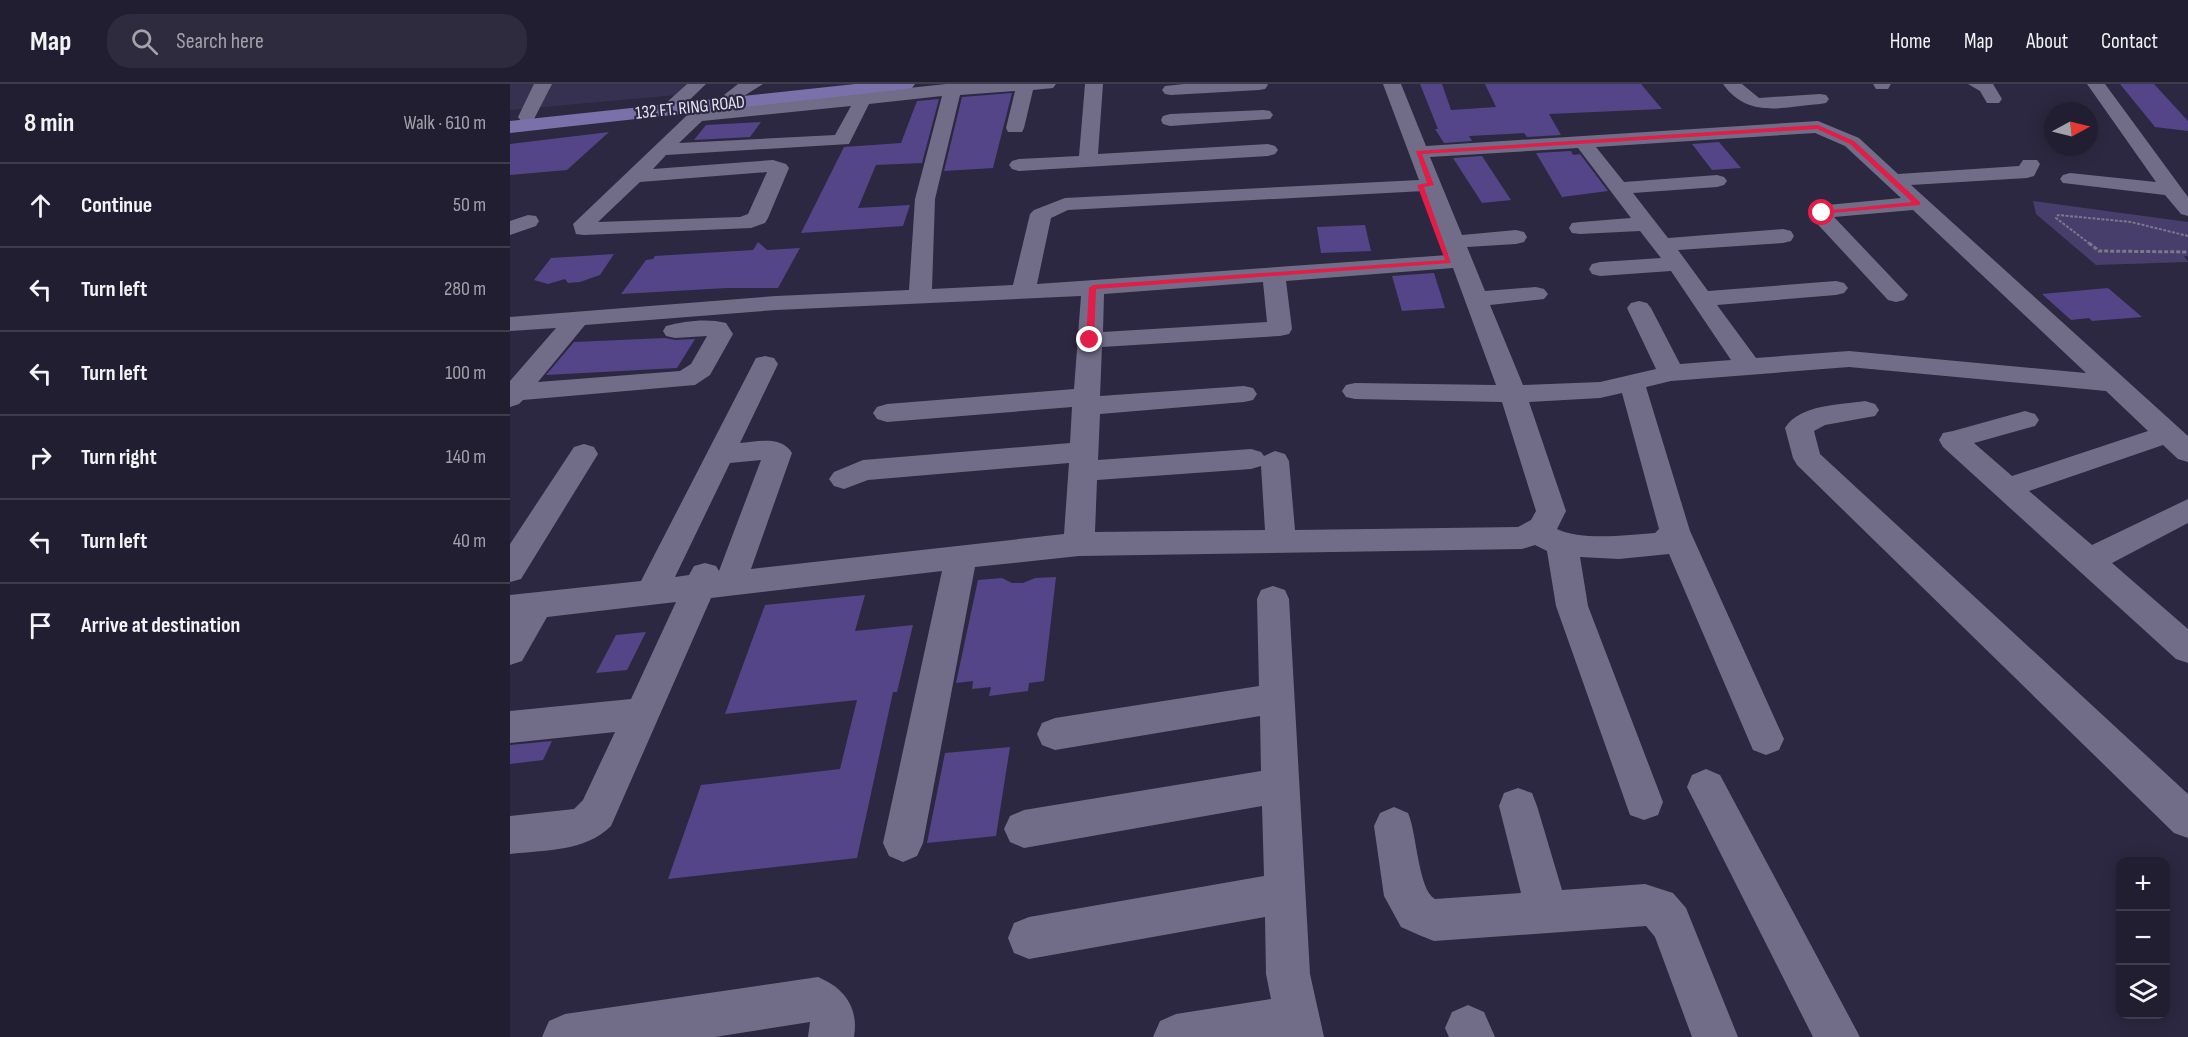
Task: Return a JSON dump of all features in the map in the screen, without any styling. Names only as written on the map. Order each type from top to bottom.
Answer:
[{"type":"main road","name":"132 FT. RING ROAD","points":[[510,127],[733,95],[837,84]]},
{"type":"main road","name":"132 FT. RING ROAD","points":[[519,118],[676,104],[702,110],[906,84]]},
{"type":"street","points":[[519,118],[543,84]]},
{"type":"street","points":[[676,104],[697,84]]},
{"type":"street","points":[[733,95],[754,84]]},
{"type":"street","points":[[634,176],[773,166],[779,168],[757,218],[751,222],[584,229],[584,224],[702,110],[863,99],[954,87],[1047,84]]},
{"type":"street","points":[[1088,160],[1094,84]]},
{"type":"street","points":[[1383,84],[1454,255],[1551,511],[1542,528],[1549,539],[1644,802]]},
{"type":"street","points":[[1392,84],[1418,152],[1426,185]]},
{"type":"street","points":[[1732,84],[1753,102],[1773,103],[1820,99]]},
{"type":"street","points":[[1977,84],[1987,88],[1994,99]]},
{"type":"street","points":[[2096,84],[2188,210]]},
{"type":"street","points":[[1168,156],[1171,87],[1259,85]]},
{"type":"street","points":[[1016,128],[1025,86]]},
{"type":"street","points":[[920,294],[925,199],[954,87]]},
{"type":"street","points":[[661,150],[842,140],[863,99]]},
{"type":"street","points":[[1170,120],[1264,115]]},
{"type":"street","points":[[1418,152],[1818,127],[1852,142],[2188,452]]},
{"type":"street","points":[[1583,142],[1677,264],[1748,366]]},
{"type":"street","points":[[1019,165],[1268,150]]},
{"type":"street","points":[[1892,180],[2028,172],[2030,164]]},
{"type":"street","points":[[2070,179],[2173,190]]},
{"type":"street","points":[[1619,188],[1717,181]]},
{"type":"street","points":[[1024,289],[1041,214],[1053,207],[1065,204],[1426,185]]},
{"type":"street","points":[[1896,295],[1821,216],[1827,211],[1917,203]]},
{"type":"street","points":[[1580,228],[1645,224]]},
{"type":"street","points":[[1662,245],[1783,236]]},
{"type":"street","points":[[510,324],[920,294],[1093,288],[1274,274],[1454,255],[1516,237]]},
{"type":"street","points":[[519,603],[713,578],[1079,539],[1280,532],[1488,529],[1514,524],[1528,511],[1532,498],[1505,394],[1475,299],[1454,255]]},
{"type":"street","points":[[1600,269],[1677,264]]},
{"type":"street","points":[[1090,340],[1280,329],[1274,274]]},
{"type":"street","points":[[1079,539],[1093,288]]},
{"type":"street","points":[[1701,299],[1836,288]]},
{"type":"street","points":[[1475,299],[1536,294]]},
{"type":"street","points":[[1639,308],[1671,373]]},
{"type":"street","points":[[517,382],[577,319]]},
{"type":"street","points":[[510,343],[717,328],[721,334],[701,369],[686,380],[517,382]]},
{"type":"street","points":[[1355,391],[1505,394],[1600,390],[1671,373],[1849,359],[2111,383]]},
{"type":"street","points":[[657,580],[765,363]]},
{"type":"street","points":[[1632,383],[1675,531],[1766,740]]},
{"type":"street","points":[[887,413],[1244,394]]},
{"type":"street","points":[[1865,410],[1818,417],[1799,428],[1807,458],[2188,820]]},
{"type":"street","points":[[2025,420],[1953,441],[2188,649]]},
{"type":"street","points":[[2007,488],[2170,434]]},
{"type":"street","points":[[510,835],[578,827],[592,819],[597,813],[643,713],[778,453],[772,450],[720,454]]},
{"type":"street","points":[[510,570],[584,454]]},
{"type":"street","points":[[844,479],[863,470],[1083,461],[1263,460],[1280,532]]},
{"type":"street","points":[[2089,561],[2188,510]]},
{"type":"street","points":[[519,603],[657,580],[713,578],[961,558],[1079,539],[1522,538],[1619,547],[1663,544],[1675,531]]},
{"type":"street","points":[[903,843],[961,558]]},
{"type":"street","points":[[1176,1037],[1299,1027],[1288,974],[1273,599]]},
{"type":"street","points":[[510,651],[519,603]]},
{"type":"street","points":[[1055,734],[1277,698]]},
{"type":"street","points":[[510,727],[643,713]]},
{"type":"street","points":[[1024,829],[1281,785]]},
{"type":"street","points":[[1706,787],[1837,1037]]},
{"type":"street","points":[[1518,806],[1547,912]]},
{"type":"street","points":[[1394,826],[1405,896],[1416,912],[1434,920],[1645,905],[1658,908],[1671,923],[1715,1037]]},
{"type":"street","points":[[1029,938],[1285,893]]},
{"type":"street","points":[[565,1037],[818,999],[830,1008],[834,1021],[831,1037]]},
{"type":"path","points":[[2188,236],[2131,222],[2058,214],[2056,218],[2099,251],[2188,252]]},
{"type":"shaded area","points":[[510,84],[686,84],[676,95],[510,110]]},
{"type":"shaded area","points":[[2033,201],[2188,222],[2188,256],[2184,256],[2188,262],[2096,265],[2036,214]]},
{"type":"building","points":[[1420,84],[1442,84],[1451,110],[1496,107],[1485,84],[1641,84],[1662,109],[1549,114],[1561,135],[1527,137],[1524,133],[1469,136],[1472,141],[1444,143],[1435,129],[1438,129]]},
{"type":"building","points":[[2120,84],[2154,84],[2188,121],[2188,131],[2155,127]]},
{"type":"building","points":[[1012,93],[993,168],[944,171],[962,97]]},
{"type":"building","points":[[939,99],[922,163],[876,165],[858,208],[910,205],[903,226],[801,233],[844,147],[901,143],[917,101]]},
{"type":"building","points":[[761,122],[750,137],[694,140],[706,125]]},
{"type":"building","points":[[609,132],[567,170],[510,175],[510,144]]},
{"type":"building","points":[[1719,142],[1741,168],[1712,170],[1692,144]]},
{"type":"building","points":[[1571,151],[1573,155],[1580,154],[1608,191],[1562,197],[1536,153]]},
{"type":"building","points":[[1482,156],[1511,200],[1482,203],[1453,158]]},
{"type":"building","points":[[1365,225],[1371,251],[1321,253],[1317,227]]},
{"type":"building","points":[[758,242],[767,250],[800,248],[778,288],[727,288],[621,294],[646,260],[653,259],[655,256],[753,250]]},
{"type":"building","points":[[614,254],[600,275],[580,282],[568,283],[565,279],[548,284],[534,280],[551,258]]},
{"type":"building","points":[[1434,273],[1445,308],[1402,311],[1392,276]]},
{"type":"building","points":[[2108,288],[2142,317],[2092,321],[2089,318],[2071,320],[2042,294]]},
{"type":"building","points":[[695,339],[677,368],[546,375],[574,342]]},
{"type":"building","points":[[1056,577],[1044,681],[1029,683],[1028,691],[989,696],[991,687],[972,689],[973,681],[956,683],[978,580],[1002,578],[1012,583],[1023,583],[1035,578]]},
{"type":"building","points":[[865,595],[855,631],[913,625],[897,692],[893,692],[857,858],[668,879],[701,785],[840,769],[857,700],[725,714],[765,605]]},
{"type":"building","points":[[646,632],[627,670],[596,673],[616,635]]},
{"type":"building","points":[[552,741],[543,760],[510,764],[510,745]]},
{"type":"building","points":[[1010,747],[996,836],[927,843],[945,753]]},
{"type":"route","points":[[1090,340],[1093,288],[1449,262],[1420,185],[1431,185],[1418,152],[1818,127],[1852,142],[1917,203],[1822,213]]}]
